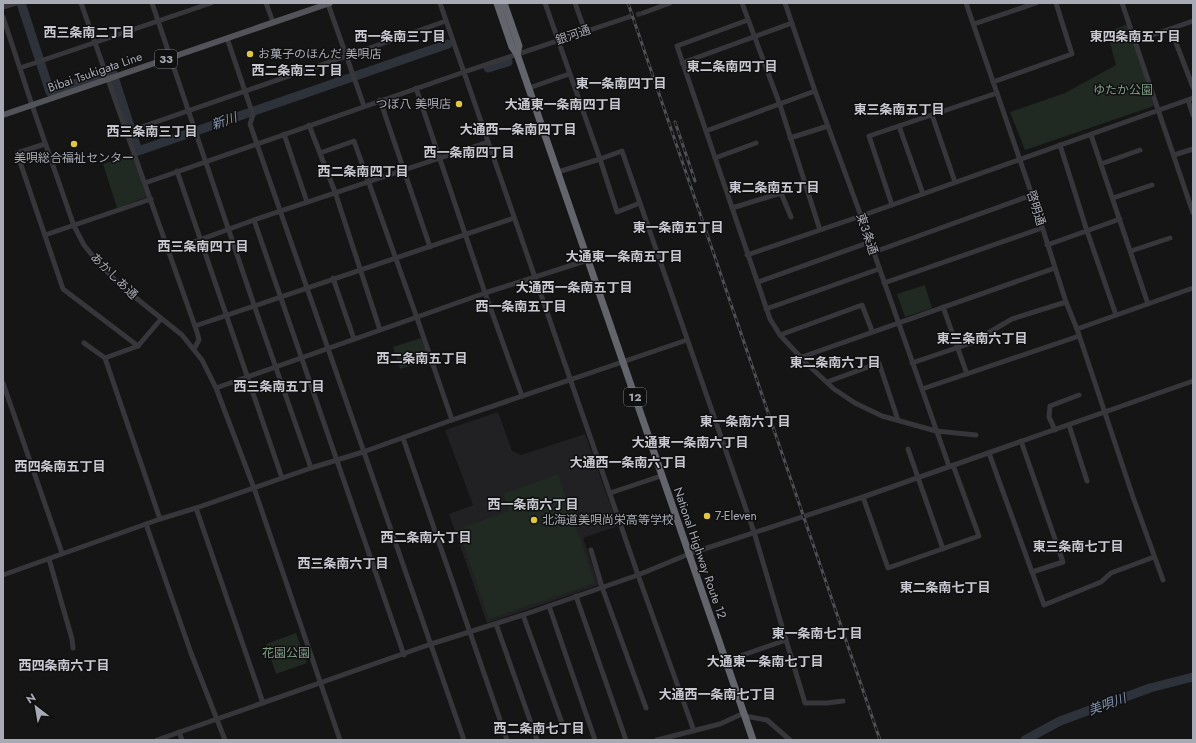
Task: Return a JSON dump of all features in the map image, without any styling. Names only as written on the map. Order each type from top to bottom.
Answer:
[{"type":"highway","name":"National Highway Route 12","points":[[497,3],[512,47],[517,54],[529,88],[661,476],[753,740]]},
{"type":"highway","name":"National Highway Route 12","points":[[504,3],[518,46],[517,54]]},
{"type":"main road","name":"Bibai Tsukigata Line","points":[[3,115],[329,3]]},
{"type":"street","points":[[3,7],[16,3]]},
{"type":"street","points":[[81,3],[195,326],[199,340],[194,349]]},
{"type":"street","points":[[152,3],[228,229],[311,468]]},
{"type":"street","points":[[20,68],[211,3]]},
{"type":"street","points":[[266,3],[273,22]]},
{"type":"street","points":[[329,3],[364,106]]},
{"type":"street","points":[[440,3],[694,731]]},
{"type":"street","points":[[545,3],[617,212],[640,203]]},
{"type":"street","points":[[575,3],[585,31]]},
{"type":"street","points":[[643,13],[670,3]]},
{"type":"street","points":[[742,3],[780,105],[820,230]]},
{"type":"street","name":"東３条通","points":[[785,3],[936,431],[979,536],[943,549]]},
{"type":"street","name":"啓明通","points":[[966,3],[1032,195],[1066,302],[1077,329],[1163,580]]},
{"type":"street","points":[[974,24],[1036,3]]},
{"type":"street","points":[[993,82],[1072,54],[1056,3]]},
{"type":"street","points":[[1122,3],[1174,156],[1191,198],[1193,213]]},
{"type":"street","name":"あかしあ通","points":[[3,17],[74,226],[88,251],[121,286],[182,335],[194,349],[208,371],[216,388],[254,488],[340,740]]},
{"type":"street","name":"銀河通","points":[[145,183],[380,100],[629,17]]},
{"type":"street","points":[[748,20],[677,46],[770,319],[780,335],[807,364],[834,389],[856,403],[882,416],[936,431],[976,435]]},
{"type":"street","points":[[127,132],[446,21]]},
{"type":"street","points":[[1135,41],[1171,30],[1193,21]]},
{"type":"street","points":[[682,63],[792,23]]},
{"type":"street","points":[[1171,30],[1193,87]]},
{"type":"street","points":[[227,38],[253,115],[250,124],[256,144],[464,740]]},
{"type":"street","points":[[529,88],[569,74]]},
{"type":"street","points":[[416,88],[485,293],[522,396]]},
{"type":"street","points":[[706,131],[815,91]]},
{"type":"street","points":[[892,205],[869,136],[997,93]]},
{"type":"street","points":[[747,255],[1190,99],[1193,116]]},
{"type":"street","points":[[380,100],[430,247]]},
{"type":"street","points":[[932,115],[956,182]]},
{"type":"street","points":[[309,125],[334,192],[380,330]]},
{"type":"street","points":[[790,138],[828,126]]},
{"type":"street","points":[[899,126],[923,194]]},
{"type":"street","points":[[284,134],[307,202]]},
{"type":"street","points":[[1091,135],[1148,304]]},
{"type":"street","points":[[320,154],[354,141],[452,420]]},
{"type":"street","points":[[169,251],[334,192],[488,142]]},
{"type":"street","points":[[715,158],[756,143]]},
{"type":"street","points":[[45,144],[17,153],[63,289],[138,346]]},
{"type":"street","points":[[1060,145],[1087,231],[1116,315]]},
{"type":"street","points":[[1174,156],[1193,149]]},
{"type":"street","points":[[1101,164],[1140,150]]},
{"type":"street","points":[[558,172],[622,151],[754,532],[805,703],[842,701]]},
{"type":"street","points":[[177,171],[282,478]]},
{"type":"street","points":[[1113,198],[1152,185]]},
{"type":"street","points":[[732,208],[781,193],[791,217]]},
{"type":"street","points":[[874,252],[1032,195]]},
{"type":"street","points":[[45,235],[151,199]]},
{"type":"street","points":[[195,326],[306,287],[514,218]]},
{"type":"street","points":[[1047,245],[1120,219]]},
{"type":"street","points":[[254,220],[404,654]]},
{"type":"street","points":[[884,283],[1042,228]]},
{"type":"street","points":[[1131,251],[1170,238]]},
{"type":"street","points":[[758,282],[870,242]]},
{"type":"street","points":[[216,388],[485,293],[588,260]]},
{"type":"street","points":[[802,357],[1056,268]]},
{"type":"street","points":[[766,309],[879,269]]},
{"type":"street","points":[[334,278],[354,339]]},
{"type":"street","points":[[1077,329],[1193,288]]},
{"type":"street","points":[[912,363],[971,343],[1012,319],[1066,302]]},
{"type":"street","points":[[780,335],[862,306],[872,332]]},
{"type":"street","points":[[943,307],[967,374]]},
{"type":"street","points":[[105,358],[138,346],[161,319]]},
{"type":"street","points":[[922,389],[1079,336]]},
{"type":"street","points":[[3,575],[160,519],[363,452],[570,379],[687,340]]},
{"type":"street","points":[[84,343],[105,358],[160,519]]},
{"type":"street","points":[[827,382],[879,363],[898,420]]},
{"type":"street","points":[[156,740],[431,644],[470,633],[549,606],[689,554],[863,497],[1193,381]]},
{"type":"street","points":[[3,383],[62,553]]},
{"type":"street","points":[[1056,430],[1049,417],[1050,406],[1079,395]]},
{"type":"street","points":[[1069,425],[1087,481]]},
{"type":"street","points":[[403,438],[507,740]]},
{"type":"street","points":[[1021,442],[1063,562],[1032,572]]},
{"type":"street","points":[[863,497],[888,568],[943,549],[908,449]]},
{"type":"street","points":[[988,452],[1044,605],[1101,582],[1111,573],[1154,557]]},
{"type":"street","points":[[610,493],[661,476]]},
{"type":"street","points":[[196,508],[264,703]]},
{"type":"street","points":[[146,524],[191,653],[225,740]]},
{"type":"street","points":[[590,550],[646,708]]},
{"type":"street","points":[[49,559],[72,639],[73,648]]},
{"type":"street","points":[[576,596],[626,740]]},
{"type":"street","points":[[549,606],[595,740]]},
{"type":"street","points":[[523,615],[562,724]]},
{"type":"street","points":[[496,624],[537,740]]},
{"type":"street","points":[[726,661],[786,640]]},
{"type":"street","points":[[657,740],[720,724],[744,715],[767,720],[790,740]]},
{"type":"street","points":[[179,732],[182,740]]},
{"type":"shaded area","name":"北海道美唄尚栄高等学校","points":[[498,412],[512,451],[521,455],[585,434],[618,526],[583,538],[599,585],[487,623],[449,514],[473,505],[445,430]]},
{"type":"green space","name":"ゆたか公園","points":[[1128,24],[1154,106],[1025,150],[1010,112],[1065,93],[1116,65],[1107,32]]},
{"type":"green space","points":[[132,154],[147,197],[117,208],[103,164]]},
{"type":"green space","points":[[925,285],[932,308],[905,317],[897,294]]},
{"type":"green space","points":[[421,338],[429,360],[400,369],[393,347]]},
{"type":"green space","points":[[558,474],[595,583],[489,619],[458,529],[509,511],[504,494]]},
{"type":"green space","name":"花園公園","points":[[296,633],[307,663],[276,674],[266,644]]},
{"type":"waterway","name":"新川","points":[[21,3],[50,92],[112,71],[138,151],[448,44]]},
{"type":"waterway","name":"新川","points":[[488,68],[508,62]]},
{"type":"waterway","name":"美唄川","points":[[1025,740],[1060,721],[1150,688],[1193,677]]},
{"type":"tunnel","points":[[629,17],[643,13]]},
{"type":"railway","points":[[628,3],[880,740]]},
{"type":"railway","points":[[675,122],[695,181]]},
{"type":"place","name":"お菓子のほんだ 美唄店","points":[[250,54]]},
{"type":"place","name":"つぼ八 美唄店","points":[[459,104]]},
{"type":"place","name":"美唄総合福祉センター","points":[[74,144]]},
{"type":"place","name":"7-Eleven","points":[[707,516]]},
{"type":"place","name":"北海道美唄尚栄高等学校","points":[[534,520]]},
{"type":"district","name":"西三条南二丁目","points":[[89,32]]},
{"type":"district","name":"西一条南三丁目","points":[[400,36]]},
{"type":"district","name":"東四条南五丁目","points":[[1135,36]]},
{"type":"district","name":"東二条南四丁目","points":[[732,66]]},
{"type":"district","name":"西二条南三丁目","points":[[297,70]]},
{"type":"district","name":"東一条南四丁目","points":[[621,83]]},
{"type":"district","name":"大通東一条南四丁目","points":[[563,104]]},
{"type":"district","name":"東三条南五丁目","points":[[899,109]]},
{"type":"district","name":"大通西一条南四丁目","points":[[518,129]]},
{"type":"district","name":"西三条南三丁目","points":[[152,131]]},
{"type":"district","name":"西一条南四丁目","points":[[469,152]]},
{"type":"district","name":"西二条南四丁目","points":[[363,171]]},
{"type":"district","name":"東二条南五丁目","points":[[774,187]]},
{"type":"district","name":"東一条南五丁目","points":[[678,227]]},
{"type":"district","name":"西三条南四丁目","points":[[203,246]]},
{"type":"district","name":"大通東一条南五丁目","points":[[624,256]]},
{"type":"district","name":"大通西一条南五丁目","points":[[574,287]]},
{"type":"district","name":"西一条南五丁目","points":[[521,306]]},
{"type":"district","name":"東三条南六丁目","points":[[982,338]]},
{"type":"district","name":"西二条南五丁目","points":[[422,358]]},
{"type":"district","name":"東二条南六丁目","points":[[835,362]]},
{"type":"district","name":"西三条南五丁目","points":[[279,386]]},
{"type":"district","name":"東一条南六丁目","points":[[745,421]]},
{"type":"district","name":"大通東一条南六丁目","points":[[690,442]]},
{"type":"district","name":"大通西一条南六丁目","points":[[628,462]]},
{"type":"district","name":"西四条南五丁目","points":[[60,466]]},
{"type":"district","name":"西一条南六丁目","points":[[533,504]]},
{"type":"district","name":"西二条南六丁目","points":[[426,537]]},
{"type":"district","name":"東三条南七丁目","points":[[1078,546]]},
{"type":"district","name":"西三条南六丁目","points":[[343,563]]},
{"type":"district","name":"東二条南七丁目","points":[[945,587]]},
{"type":"district","name":"東一条南七丁目","points":[[817,633]]},
{"type":"district","name":"大通東一条南七丁目","points":[[765,661]]},
{"type":"district","name":"西四条南六丁目","points":[[64,665]]},
{"type":"district","name":"大通西一条南七丁目","points":[[717,694]]},
{"type":"district","name":"西二条南七丁目","points":[[539,728]]}]
